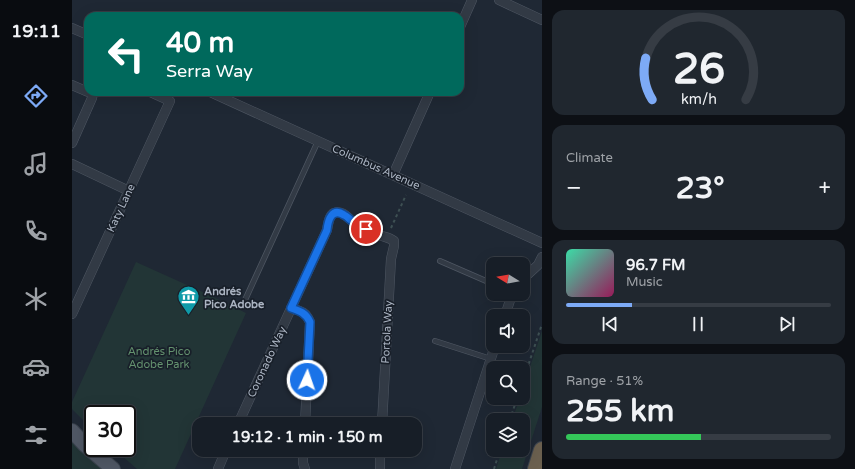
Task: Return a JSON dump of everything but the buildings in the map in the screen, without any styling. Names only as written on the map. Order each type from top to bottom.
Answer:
[{"type":"highway","points":[[536,469],[542,450]]},
{"type":"main road","points":[[72,431],[85,445],[113,469]]},
{"type":"street","points":[[464,17],[472,0]]},
{"type":"street","points":[[499,0],[542,20]]},
{"type":"street","points":[[72,28],[84,33]]},
{"type":"street","points":[[72,85],[84,89]]},
{"type":"street","points":[[72,143],[92,96]]},
{"type":"street","name":"Katy Lane","points":[[72,314],[170,101],[159,96]]},
{"type":"street","name":"Columbus Avenue","points":[[219,96],[542,243]]},
{"type":"street","points":[[393,175],[428,96]]},
{"type":"street","points":[[72,164],[129,191]]},
{"type":"street","name":"Coronado Way","points":[[241,417],[327,230],[331,216],[338,212],[348,217],[352,222],[380,236],[391,238],[394,241]]},
{"type":"street","name":"Portola Way","points":[[382,417],[391,259],[394,241]]},
{"type":"street","points":[[530,272],[538,265],[542,257]]},
{"type":"street","points":[[291,308],[301,311],[308,316],[310,322],[305,417]]},
{"type":"street","points":[[455,469],[493,353]]},
{"type":"street","points":[[218,469],[223,457]]},
{"type":"street","points":[[303,457],[305,469]]},
{"type":"street","points":[[380,457],[380,469]]},
{"type":"lane","points":[[245,300],[318,141]]},
{"type":"lane","points":[[440,261],[486,281]]},
{"type":"lane","points":[[435,341],[491,359]]},
{"type":"path","points":[[391,228],[406,195]]},
{"type":"path","points":[[530,361],[542,324]]},
{"type":"path","points":[[494,469],[498,457]]},
{"type":"green space","name":"Andrés Pico Adobe Park","points":[[136,262],[246,313],[199,417],[192,417],[192,432],[175,469],[137,469],[123,457],[136,457],[136,405],[84,405],[84,421],[72,409],[72,402]]},
{"type":"green space","points":[[542,331],[542,407],[530,444],[530,413],[515,413],[517,405],[530,405],[530,367]]},
{"type":"green space","points":[[72,441],[84,452],[84,457],[89,457],[102,469],[72,469]]},
{"type":"green space","points":[[500,457],[526,457],[522,469],[496,469]]},
{"type":"place","name":"Andrés Pico Adobe","points":[[188,316]]},
{"type":"route","points":[[307,380],[310,322],[308,316],[301,311],[291,308],[327,230],[331,216],[338,212],[348,217],[352,222],[366,229]]}]
